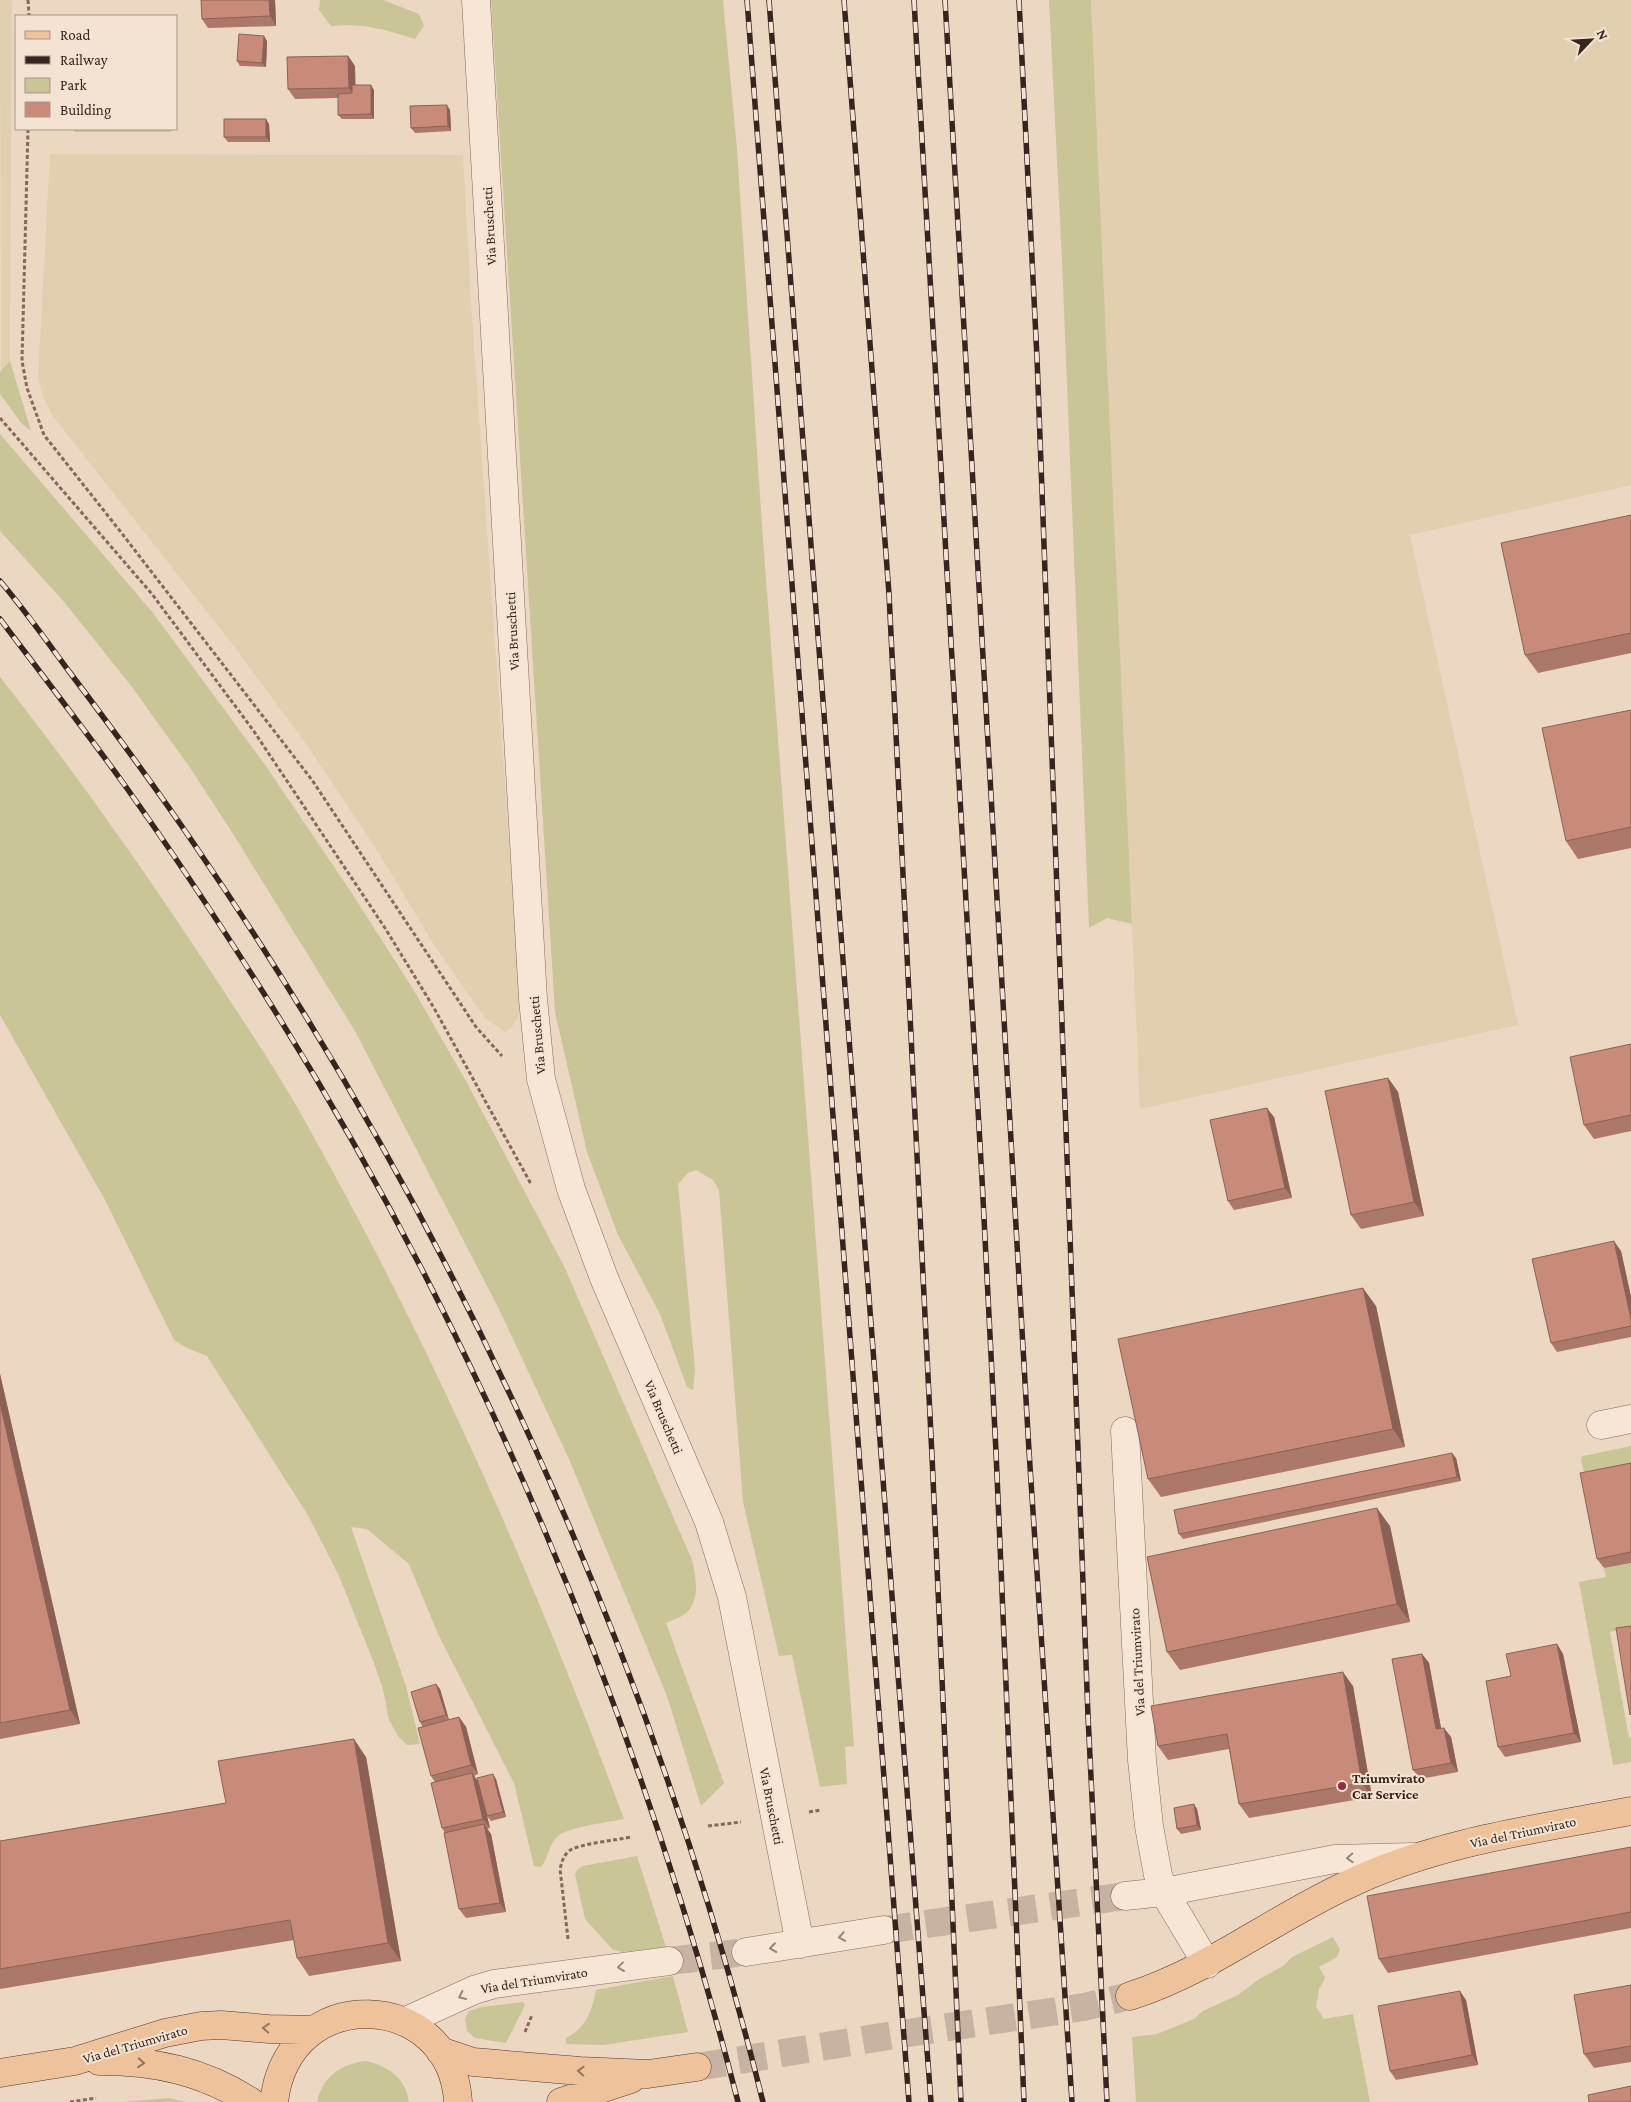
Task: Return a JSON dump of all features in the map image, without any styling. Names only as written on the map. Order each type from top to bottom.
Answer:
[{"type":"main road","name":"Via del Triumvirato","points":[[1130,1996],[1186,1975],[1315,1900],[1367,1876],[1416,1857],[1480,1840],[1631,1811]]},
{"type":"main road","points":[[274,2102],[275,2088],[289,2055],[300,2041],[329,2021],[364,2013],[381,2015],[404,2022],[428,2038],[440,2051],[451,2070],[457,2090],[458,2102]]},
{"type":"main road","name":"Via del Triumvirato","points":[[0,2073],[75,2061],[165,2034],[201,2026],[221,2025],[314,2030]]},
{"type":"main road","points":[[440,2051],[480,2063],[648,2074]]},
{"type":"main road","name":"Via del Triumvirato","points":[[75,2061],[146,2063],[176,2068],[217,2082],[251,2102]]},
{"type":"main road","points":[[561,2102],[648,2074],[697,2067]]},
{"type":"street","name":"Via Bruschetti","points":[[476,0],[533,989],[541,1079],[571,1189],[604,1278],[709,1522],[732,1597],[800,1944]]},
{"type":"street","points":[[1601,1425],[1631,1419]]},
{"type":"street","name":"Via del Triumvirato","points":[[1125,1431],[1142,1760],[1149,1826],[1158,1875],[1164,1892],[1207,1964]]},
{"type":"street","name":"Via del Triumvirato","points":[[1164,1892],[1335,1859],[1416,1857]]},
{"type":"street","points":[[1125,1896],[1164,1892]]},
{"type":"street","points":[[746,1952],[884,1930]]},
{"type":"street","name":"Via del Triumvirato","points":[[404,2022],[474,1990],[494,1984],[669,1961]]},
{"type":"path","points":[[28,0],[29,15]]},
{"type":"path","points":[[28,130],[22,361],[27,388],[44,435],[312,780],[476,1027],[516,1069],[541,1079]]},
{"type":"path","points":[[0,418],[152,594],[253,730],[385,928],[429,1000],[531,1185]]},
{"type":"path","points":[[708,1826],[742,1822],[740,1813]]},
{"type":"path","points":[[569,1946],[560,1869],[562,1859],[570,1850],[579,1847],[631,1837]]},
{"type":"shaded area","points":[[0,0],[12,0],[10,361],[1,372]]},
{"type":"shaded area","points":[[1091,0],[1631,0],[1631,485],[1410,535],[1518,1025],[1140,1109]]},
{"type":"shaded area","points":[[50,154],[463,155],[471,302],[520,998],[519,1015],[512,1028],[505,1032],[485,1018],[436,948],[378,852],[309,748],[233,645],[52,415],[43,396],[38,378]]},
{"type":"green space","points":[[320,0],[383,0],[419,14],[424,26],[415,39],[374,28],[354,25],[331,26],[319,10]]},
{"type":"green space","points":[[491,0],[723,0],[737,149],[762,526],[854,1746],[845,1747],[847,1784],[820,1787],[792,1655],[779,1656],[743,1502],[719,1190],[713,1180],[696,1170],[688,1173],[678,1184],[695,1370],[693,1390],[687,1387],[660,1314],[618,1235],[587,1152],[555,1012]]},
{"type":"green space","points":[[1049,0],[1091,0],[1132,924],[1107,918],[1089,928],[1062,261]]},
{"type":"green space","points":[[74,130],[171,130],[171,132],[74,132]]},
{"type":"green space","points":[[10,361],[31,431],[22,424],[0,394],[0,372]]},
{"type":"green space","points":[[0,434],[153,613],[266,766],[353,895],[413,989],[466,1081],[564,1266],[692,1560],[696,1581],[693,1602],[685,1614],[666,1623],[724,1783],[701,1806],[667,1696],[569,1459],[499,1309],[355,1031],[235,837],[191,769],[132,687],[65,603],[0,531]]},
{"type":"green space","points":[[0,677],[56,750],[163,899],[288,1092],[356,1215],[441,1384],[481,1469],[555,1643],[624,1819],[580,1827],[563,1833],[555,1839],[541,1867],[534,1866],[514,1783],[438,1634],[409,1564],[367,1529],[351,1527],[406,1686],[420,1744],[407,1745],[398,1736],[389,1720],[383,1689],[374,1663],[339,1576],[309,1517],[207,1356],[189,1349],[174,1340],[105,1200],[0,1015]]},
{"type":"green space","points":[[1631,1446],[1631,1474],[1584,1473],[1581,1459],[1583,1456]]},
{"type":"green space","points":[[1631,1563],[1631,1628],[1610,1632],[1629,1738],[1631,1738],[1631,1762],[1613,1765],[1579,1582],[1606,1577],[1604,1568]]},
{"type":"green space","points":[[637,1856],[666,1947],[622,1952],[613,1950],[585,1919],[575,1874],[583,1866]]},
{"type":"green space","points":[[1333,1937],[1340,1949],[1337,1957],[1319,1967],[1325,1978],[1319,1989],[1316,2007],[1324,2019],[1353,2014],[1370,2102],[1136,2102],[1132,2037],[1157,2034],[1194,2019],[1203,2011],[1238,1995],[1258,1980],[1283,1966],[1292,1957]]},
{"type":"green space","points":[[673,1976],[688,2032],[604,2045],[566,2044],[566,2038],[579,2029],[587,2018],[596,1990]]},
{"type":"green space","points":[[523,2002],[525,2005],[506,2043],[475,2038],[467,2031],[465,2019],[469,2011],[482,2007]]},
{"type":"green space","points":[[366,2061],[382,2066],[395,2074],[404,2086],[409,2102],[317,2102],[324,2085],[334,2073],[349,2065]]},
{"type":"green space","points":[[169,2098],[186,2102],[121,2102]]},
{"type":"building","points":[[201,0],[269,0],[270,16],[202,19]]},
{"type":"building","points":[[239,34],[264,36],[262,63],[237,61]]},
{"type":"building","points":[[348,56],[349,88],[288,89],[287,57]]},
{"type":"building","points":[[352,85],[371,85],[371,114],[338,115],[338,94],[352,93]]},
{"type":"building","points":[[447,105],[448,126],[411,128],[410,106]]},
{"type":"building","points":[[224,119],[266,119],[266,137],[224,137]]},
{"type":"building","points":[[1631,515],[1631,633],[1525,655],[1501,543]]},
{"type":"building","points":[[1631,710],[1631,827],[1566,841],[1542,728]]},
{"type":"building","points":[[1631,1044],[1631,1115],[1584,1125],[1570,1057]]},
{"type":"building","points":[[1388,1078],[1414,1202],[1351,1215],[1325,1091]]},
{"type":"building","points":[[1267,1108],[1285,1188],[1228,1201],[1210,1120]]},
{"type":"building","points":[[1614,1241],[1631,1326],[1551,1343],[1532,1259]]},
{"type":"building","points":[[1363,1288],[1393,1429],[1148,1479],[1118,1339]]},
{"type":"building","points":[[0,1403],[70,1710],[0,1723]]},
{"type":"building","points":[[1452,1453],[1457,1477],[1179,1534],[1174,1510]]},
{"type":"building","points":[[1631,1463],[1631,1552],[1597,1559],[1580,1473]]},
{"type":"building","points":[[1377,1508],[1397,1604],[1167,1652],[1147,1557]]},
{"type":"building","points":[[1631,1626],[1631,1714],[1630,1715],[1616,1628]]},
{"type":"building","points":[[1557,1644],[1574,1733],[1498,1747],[1486,1681],[1511,1676],[1506,1654]]},
{"type":"building","points":[[1422,1654],[1436,1729],[1444,1728],[1451,1763],[1413,1770],[1392,1659]]},
{"type":"building","points":[[1343,1672],[1362,1783],[1239,1804],[1227,1734],[1158,1746],[1151,1706]]},
{"type":"building","points":[[436,1684],[446,1715],[420,1722],[411,1692]]},
{"type":"building","points":[[459,1717],[471,1765],[431,1776],[418,1728]]},
{"type":"building","points":[[354,1739],[388,1943],[297,1958],[290,1920],[0,1969],[0,1841],[226,1803],[218,1761]]},
{"type":"building","points":[[472,1773],[483,1819],[442,1828],[431,1783]]},
{"type":"building","points":[[493,1774],[503,1812],[487,1816],[477,1778]]},
{"type":"building","points":[[1194,1804],[1197,1825],[1177,1829],[1174,1808]]},
{"type":"building","points":[[484,1824],[500,1903],[459,1909],[444,1833]]},
{"type":"building","points":[[1631,1847],[1631,1912],[1379,1959],[1367,1896]]},
{"type":"building","points":[[1631,1985],[1631,2046],[1584,2054],[1574,1995]]},
{"type":"building","points":[[1460,1991],[1472,2055],[1390,2071],[1378,2006]]},
{"type":"building","points":[[1631,2086],[1631,2102],[1589,2102],[1588,2095]]},
{"type":"tunnel","points":[[884,1930],[1125,1896]]},
{"type":"tunnel","points":[[669,1961],[746,1952]]},
{"type":"tunnel","points":[[697,2067],[1084,2007],[1130,1996]]},
{"type":"railway","points":[[747,0],[909,2102]]},
{"type":"railway","points":[[769,0],[931,2102]]},
{"type":"railway","points":[[844,0],[889,594],[932,1456],[961,2102]]},
{"type":"railway","points":[[914,0],[982,1179],[996,1452],[1024,2102]]},
{"type":"railway","points":[[945,0],[1029,1451],[1072,2102]]},
{"type":"railway","points":[[1019,0],[1037,358],[1088,1716],[1107,2102]]},
{"type":"railway","points":[[0,581],[18,602],[163,800],[289,989],[377,1138],[459,1291],[535,1448],[603,1608],[664,1770],[717,1935],[763,2102]]},
{"type":"railway","points":[[0,619],[144,812],[195,887],[261,989],[339,1118],[413,1252],[480,1388],[543,1527],[600,1668],[652,1811],[698,1956],[738,2102]]},
{"type":"place","name":"Triumvirato Car Service","points":[[1342,1786]]}]
